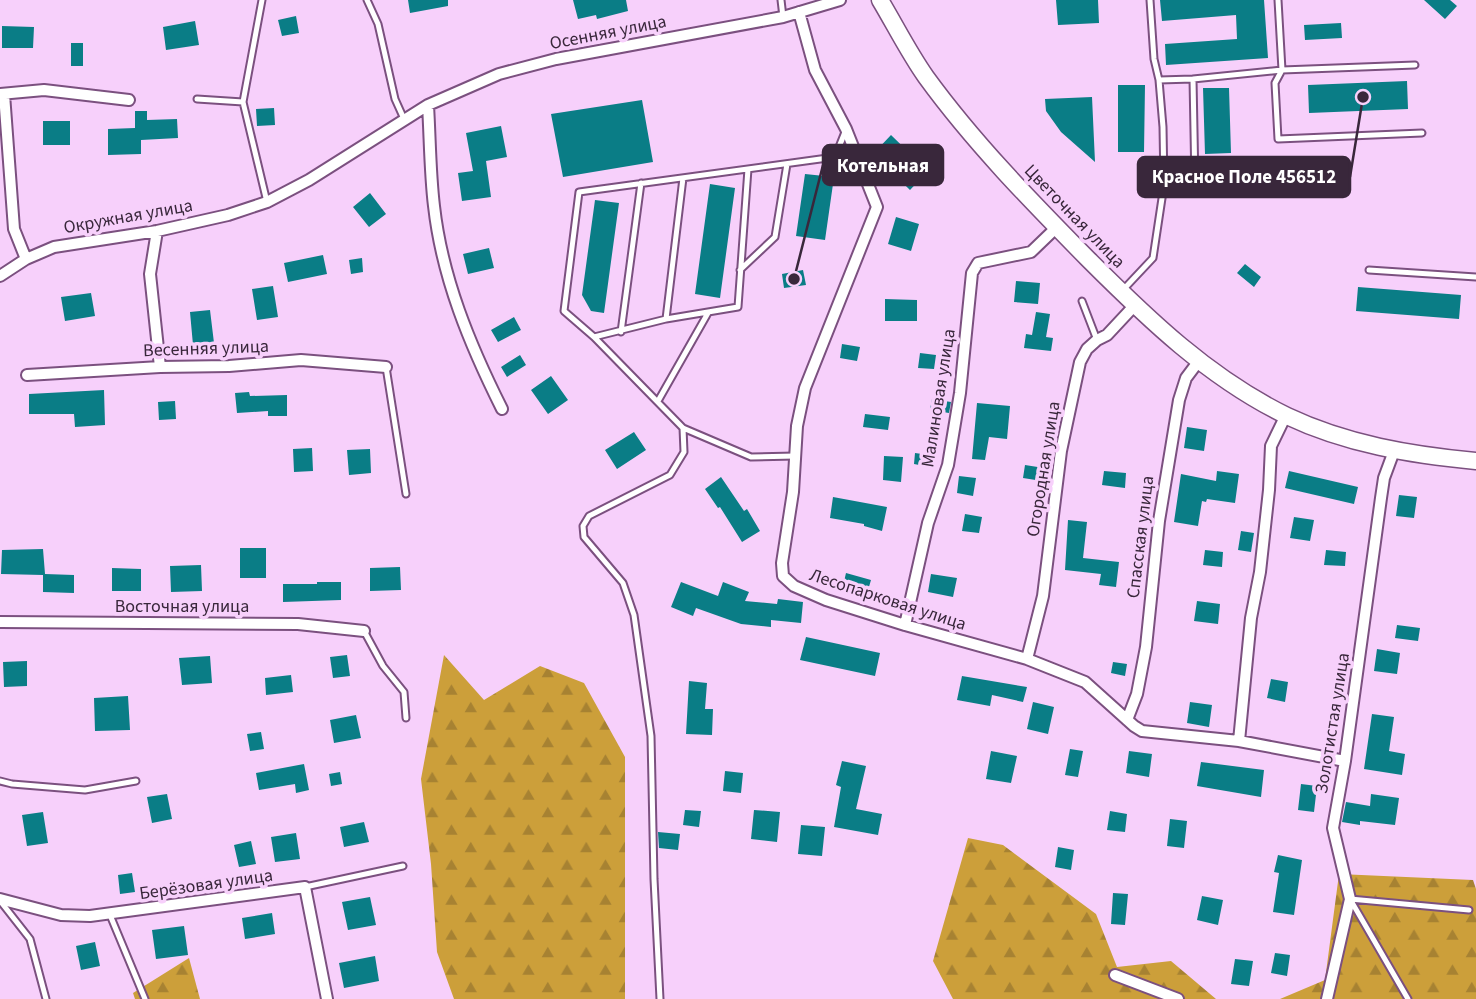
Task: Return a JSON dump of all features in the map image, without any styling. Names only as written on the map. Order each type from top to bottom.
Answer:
[{"type":"main road","name":"Цветочная улица","points":[[880,0],[930,82],[977,142],[1135,305],[1198,362],[1236,388],[1286,415],[1349,440],[1394,450],[1476,461]]},
{"type":"street","name":"Осенняя улица","points":[[404,119],[428,104],[499,74],[556,59],[783,17],[840,0]]},
{"type":"street","name":"Лесопарковая улица","points":[[799,12],[815,71],[846,129],[877,207],[805,388],[797,426],[793,492],[782,563],[783,576],[794,586],[826,600],[1027,659],[1085,682],[1126,720],[1143,731],[1239,741],[1345,761]]},
{"type":"street","points":[[26,259],[14,229],[2,94],[44,90],[128,100]]},
{"type":"street","points":[[428,104],[434,207],[448,280],[474,354],[502,409]]},
{"type":"street","name":"Окружная улица","points":[[0,276],[26,259],[54,247],[157,231],[228,215],[267,202],[330,167],[404,119]]},
{"type":"street","name":"Малиновая улица","points":[[905,625],[928,523],[948,465],[960,393],[972,273],[978,263],[1031,252],[1057,227]]},
{"type":"street","points":[[157,231],[150,274],[160,367]]},
{"type":"street","name":"Огородная улица","points":[[1027,659],[1043,596],[1054,500],[1080,362],[1087,349],[1107,335],[1135,305]]},
{"type":"street","name":"Весенняя улица","points":[[27,374],[229,366],[301,360],[386,367]]},
{"type":"street","name":"Спасская улица","points":[[1126,720],[1137,694],[1146,647],[1158,521],[1179,400],[1186,379],[1198,362]]},
{"type":"street","points":[[1239,741],[1251,618],[1260,572],[1268,502],[1271,446],[1286,415]]},
{"type":"street","name":"Золотистая улица","points":[[1327,999],[1350,899],[1333,828],[1345,761],[1384,478],[1394,450]]},
{"type":"street","name":"Восточная улица","points":[[0,622],[298,624],[364,631]]},
{"type":"street","points":[[305,887],[327,999]]},
{"type":"street","name":"Берёзовая улица","points":[[0,900],[61,915],[110,915],[305,887]]},
{"type":"street","points":[[1115,975],[1178,999]]},
{"type":"lane","points":[[262,0],[243,102],[267,202]]},
{"type":"lane","points":[[367,0],[378,24],[395,99],[404,119]]},
{"type":"lane","points":[[781,0],[783,17]]},
{"type":"lane","points":[[1121,291],[1153,258],[1164,185],[1159,80],[1154,59],[1150,0]]},
{"type":"lane","points":[[1278,0],[1282,70],[1275,83],[1278,139],[1422,133]]},
{"type":"lane","points":[[1159,80],[1282,70],[1415,65]]},
{"type":"lane","points":[[1164,185],[1195,184],[1193,79]]},
{"type":"lane","points":[[197,99],[243,102]]},
{"type":"lane","points":[[795,456],[751,457],[684,428],[564,311],[579,192],[835,158],[846,129]]},
{"type":"lane","points":[[740,270],[775,237],[787,164]]},
{"type":"lane","points":[[594,338],[666,319],[738,307],[748,169]]},
{"type":"lane","points":[[666,319],[683,178]]},
{"type":"lane","points":[[621,332],[640,183]]},
{"type":"lane","points":[[1368,270],[1476,277]]},
{"type":"lane","points":[[1082,301],[1097,340]]},
{"type":"lane","points":[[658,401],[708,313]]},
{"type":"lane","points":[[386,367],[406,494]]},
{"type":"lane","points":[[660,999],[651,736],[634,615],[623,583],[584,537],[583,526],[589,516],[670,475],[684,452],[684,428]]},
{"type":"lane","points":[[364,631],[383,666],[404,691],[406,718]]},
{"type":"lane","points":[[0,781],[12,785],[85,790],[136,781]]},
{"type":"lane","points":[[305,887],[402,866]]},
{"type":"lane","points":[[1350,899],[1469,910]]},
{"type":"lane","points":[[1350,899],[1408,999]]},
{"type":"lane","points":[[0,900],[30,939],[46,999]]},
{"type":"lane","points":[[110,915],[145,999]]},
{"type":"green space","points":[[444,655],[484,700],[540,666],[584,683],[625,757],[625,999],[454,999],[437,952],[431,864],[421,779]]},
{"type":"green space","points":[[968,838],[1003,845],[1096,914],[1117,967],[1171,961],[1216,999],[953,999],[933,961]]},
{"type":"green space","points":[[1339,874],[1473,880],[1476,889],[1476,999],[1280,999],[1325,980]]},
{"type":"green space","points":[[189,958],[200,999],[135,999],[133,993]]},
{"type":"building","points":[[408,0],[448,0],[448,6],[410,13]]},
{"type":"building","points":[[573,0],[626,0],[628,11],[597,19],[596,15],[578,19]]},
{"type":"building","points":[[1056,0],[1098,0],[1099,23],[1058,25]]},
{"type":"building","points":[[1160,0],[1264,0],[1268,58],[1166,65],[1165,44],[1237,39],[1236,15],[1162,21]]},
{"type":"building","points":[[1424,0],[1450,0],[1457,6],[1445,19]]},
{"type":"building","points":[[296,16],[299,33],[282,36],[278,20]]},
{"type":"building","points":[[195,21],[199,45],[166,50],[163,27]]},
{"type":"building","points":[[1341,23],[1342,38],[1305,40],[1304,25]]},
{"type":"building","points":[[2,26],[34,27],[33,48],[2,48]]},
{"type":"building","points":[[71,43],[83,43],[83,66],[71,66]]},
{"type":"building","points":[[1407,81],[1408,109],[1309,113],[1308,85]]},
{"type":"building","points":[[1118,85],[1145,85],[1144,152],[1118,152]]},
{"type":"building","points":[[1203,88],[1229,88],[1231,153],[1205,154]]},
{"type":"building","points":[[1092,97],[1095,162],[1061,132],[1046,111],[1045,99]]},
{"type":"building","points":[[642,100],[653,162],[563,177],[551,114]]},
{"type":"building","points":[[274,108],[275,125],[257,126],[256,109]]},
{"type":"building","points":[[135,111],[147,111],[147,120],[177,119],[178,138],[141,140],[141,154],[108,155],[108,129],[135,128]]},
{"type":"building","points":[[43,121],[70,121],[70,145],[43,145]]},
{"type":"building","points":[[501,126],[507,157],[486,161],[491,197],[462,201],[458,173],[473,171],[466,133]]},
{"type":"building","points":[[891,135],[928,171],[910,190],[873,154]]},
{"type":"building","points":[[805,174],[834,177],[825,240],[796,236]]},
{"type":"building","points":[[710,184],[735,188],[720,298],[695,294]]},
{"type":"building","points":[[370,193],[386,214],[369,227],[353,207]]},
{"type":"building","points":[[595,200],[619,203],[604,313],[591,311],[582,295]]},
{"type":"building","points":[[896,217],[919,224],[911,251],[888,244]]},
{"type":"building","points":[[489,248],[494,268],[468,274],[463,254]]},
{"type":"building","points":[[323,255],[327,274],[288,282],[284,263]]},
{"type":"building","points":[[362,258],[363,272],[351,274],[349,260]]},
{"type":"building","points":[[1245,264],[1261,277],[1254,287],[1237,273]]},
{"type":"building","points":[[803,270],[806,285],[784,288],[782,274]]},
{"type":"building","points":[[1016,281],[1040,283],[1038,304],[1014,302]]},
{"type":"building","points":[[273,286],[278,317],[257,320],[252,289]]},
{"type":"building","points":[[1358,287],[1461,295],[1459,319],[1356,311]]},
{"type":"building","points":[[91,293],[95,316],[65,321],[61,297]]},
{"type":"building","points":[[885,299],[917,300],[917,321],[885,321]]},
{"type":"building","points":[[210,310],[214,343],[193,345],[190,312]]},
{"type":"building","points":[[1036,312],[1050,314],[1046,337],[1053,338],[1051,351],[1024,348],[1026,334],[1032,335]]},
{"type":"building","points":[[514,317],[521,330],[498,342],[491,330]]},
{"type":"building","points":[[842,344],[860,347],[857,361],[840,358]]},
{"type":"building","points":[[920,353],[936,355],[934,369],[918,368]]},
{"type":"building","points":[[520,355],[526,365],[507,377],[501,367]]},
{"type":"building","points":[[551,376],[568,400],[548,414],[531,390]]},
{"type":"building","points":[[104,390],[105,425],[75,427],[74,414],[29,414],[29,394]]},
{"type":"building","points":[[249,392],[250,396],[287,395],[287,416],[268,416],[268,411],[237,413],[235,393]]},
{"type":"building","points":[[932,399],[951,402],[949,413],[930,410]]},
{"type":"building","points":[[175,401],[176,419],[159,420],[158,402]]},
{"type":"building","points":[[977,403],[1010,406],[1007,439],[989,437],[985,460],[972,459]]},
{"type":"building","points":[[865,414],[890,417],[888,430],[863,427]]},
{"type":"building","points":[[1187,427],[1207,430],[1204,451],[1184,448]]},
{"type":"building","points":[[634,432],[646,450],[617,469],[605,450]]},
{"type":"building","points":[[312,448],[313,471],[294,472],[293,449]]},
{"type":"building","points":[[370,449],[371,473],[349,475],[347,450]]},
{"type":"building","points":[[915,453],[936,456],[935,468],[914,464]]},
{"type":"building","points":[[884,456],[903,457],[901,482],[883,480]]},
{"type":"building","points":[[1025,465],[1044,468],[1042,481],[1023,478]]},
{"type":"building","points":[[1104,471],[1126,473],[1125,488],[1102,485]]},
{"type":"building","points":[[1217,471],[1239,474],[1235,503],[1207,499],[1206,502],[1202,501],[1198,526],[1174,522],[1181,474],[1216,481]]},
{"type":"building","points":[[1289,471],[1358,487],[1354,504],[1285,488]]},
{"type":"building","points":[[959,476],[976,478],[973,496],[957,493]]},
{"type":"building","points":[[721,477],[744,511],[747,509],[760,531],[742,542],[705,489]]},
{"type":"building","points":[[1399,495],[1417,497],[1414,518],[1396,516]]},
{"type":"building","points":[[833,497],[887,507],[882,531],[864,524],[830,518]]},
{"type":"building","points":[[965,514],[982,517],[979,533],[962,531]]},
{"type":"building","points":[[1294,517],[1314,520],[1310,541],[1290,538]]},
{"type":"building","points":[[1068,520],[1087,522],[1083,558],[1119,562],[1116,587],[1099,585],[1101,574],[1065,570]]},
{"type":"building","points":[[1241,531],[1254,533],[1251,552],[1238,550]]},
{"type":"building","points":[[240,548],[266,548],[266,578],[240,578]]},
{"type":"building","points":[[43,549],[45,574],[74,575],[74,593],[43,592],[43,575],[1,574],[2,550]]},
{"type":"building","points":[[1205,550],[1223,552],[1222,567],[1203,565]]},
{"type":"building","points":[[1326,550],[1346,552],[1345,566],[1324,565]]},
{"type":"building","points":[[201,565],[202,591],[171,592],[170,566]]},
{"type":"building","points":[[400,567],[401,590],[370,591],[370,568]]},
{"type":"building","points":[[112,568],[141,569],[141,591],[112,591]]},
{"type":"building","points":[[846,573],[871,580],[866,597],[842,590]]},
{"type":"building","points":[[931,574],[957,578],[953,597],[928,592]]},
{"type":"building","points":[[341,582],[341,600],[283,602],[283,584]]},
{"type":"building","points":[[681,582],[718,596],[723,582],[749,592],[745,601],[777,604],[778,599],[803,602],[801,623],[771,620],[771,627],[741,624],[696,608],[693,616],[671,607]]},
{"type":"building","points":[[1197,601],[1220,604],[1218,624],[1194,621]]},
{"type":"building","points":[[1397,625],[1420,628],[1418,641],[1395,638]]},
{"type":"building","points":[[806,637],[880,653],[875,676],[800,660]]},
{"type":"building","points":[[1377,649],[1400,653],[1397,674],[1374,671]]},
{"type":"building","points":[[347,655],[350,676],[333,678],[330,657]]},
{"type":"building","points":[[210,656],[212,683],[182,685],[179,658]]},
{"type":"building","points":[[27,661],[27,686],[4,687],[3,662]]},
{"type":"building","points":[[1113,662],[1127,664],[1125,676],[1111,673]]},
{"type":"building","points":[[291,675],[293,692],[266,695],[265,678]]},
{"type":"building","points":[[962,676],[1027,687],[1023,702],[992,695],[990,706],[957,700]]},
{"type":"building","points":[[1271,679],[1288,682],[1285,702],[1267,698]]},
{"type":"building","points":[[689,681],[707,683],[705,709],[713,709],[712,735],[686,734]]},
{"type":"building","points":[[128,696],[130,730],[95,731],[94,698]]},
{"type":"building","points":[[1033,702],[1054,707],[1048,734],[1027,729]]},
{"type":"building","points":[[1190,702],[1212,705],[1209,727],[1187,723]]},
{"type":"building","points":[[1372,714],[1394,717],[1389,751],[1405,754],[1402,775],[1364,769]]},
{"type":"building","points":[[356,715],[361,738],[334,743],[330,720]]},
{"type":"building","points":[[261,732],[264,749],[250,751],[247,734]]},
{"type":"building","points":[[1070,749],[1083,751],[1078,777],[1065,775]]},
{"type":"building","points":[[991,751],[1017,756],[1011,783],[986,779]]},
{"type":"building","points":[[1129,751],[1152,754],[1149,777],[1126,773]]},
{"type":"building","points":[[842,761],[866,766],[856,809],[882,814],[878,835],[834,827],[841,787],[836,785]]},
{"type":"building","points":[[1201,762],[1264,770],[1261,797],[1197,786]]},
{"type":"building","points":[[304,764],[309,790],[296,793],[295,784],[259,790],[256,773]]},
{"type":"building","points":[[725,771],[743,773],[741,793],[723,791]]},
{"type":"building","points":[[340,772],[342,784],[331,786],[329,774]]},
{"type":"building","points":[[1301,784],[1317,786],[1314,812],[1298,810]]},
{"type":"building","points":[[167,794],[172,819],[152,823],[147,797]]},
{"type":"building","points":[[1371,794],[1399,798],[1395,825],[1342,822],[1346,802],[1370,806]]},
{"type":"building","points":[[685,810],[701,811],[699,827],[683,825]]},
{"type":"building","points":[[754,810],[780,812],[777,842],[751,839]]},
{"type":"building","points":[[1110,811],[1127,814],[1125,832],[1107,830]]},
{"type":"building","points":[[43,812],[48,843],[27,846],[22,815]]},
{"type":"building","points":[[1170,819],[1187,821],[1184,848],[1167,846]]},
{"type":"building","points":[[364,822],[369,842],[344,847],[340,827]]},
{"type":"building","points":[[801,825],[825,827],[822,856],[798,854]]},
{"type":"building","points":[[658,832],[680,834],[678,850],[659,848]]},
{"type":"building","points":[[296,833],[300,859],[275,862],[271,837]]},
{"type":"building","points":[[251,841],[256,864],[239,867],[234,845]]},
{"type":"building","points":[[1058,847],[1074,850],[1071,870],[1055,867]]},
{"type":"building","points":[[1278,855],[1302,860],[1294,915],[1273,912],[1279,873],[1274,872]]},
{"type":"building","points":[[132,873],[135,892],[120,894],[118,875]]},
{"type":"building","points":[[1113,893],[1128,894],[1125,925],[1111,924]]},
{"type":"building","points":[[1202,896],[1223,900],[1218,925],[1197,920]]},
{"type":"building","points":[[370,897],[376,925],[348,930],[342,902]]},
{"type":"building","points":[[272,913],[275,934],[245,939],[242,918]]},
{"type":"building","points":[[184,926],[188,955],[156,959],[152,930]]},
{"type":"building","points":[[95,942],[100,966],[81,970],[76,946]]},
{"type":"building","points":[[1275,953],[1290,955],[1287,976],[1271,973]]},
{"type":"building","points":[[375,956],[379,981],[344,988],[339,963]]},
{"type":"building","points":[[1235,959],[1253,961],[1249,986],[1231,984]]},
{"type":"place","name":"Красное Поле 456512","points":[[1363,97]]},
{"type":"place","name":"Котельная","points":[[794,279]]}]
